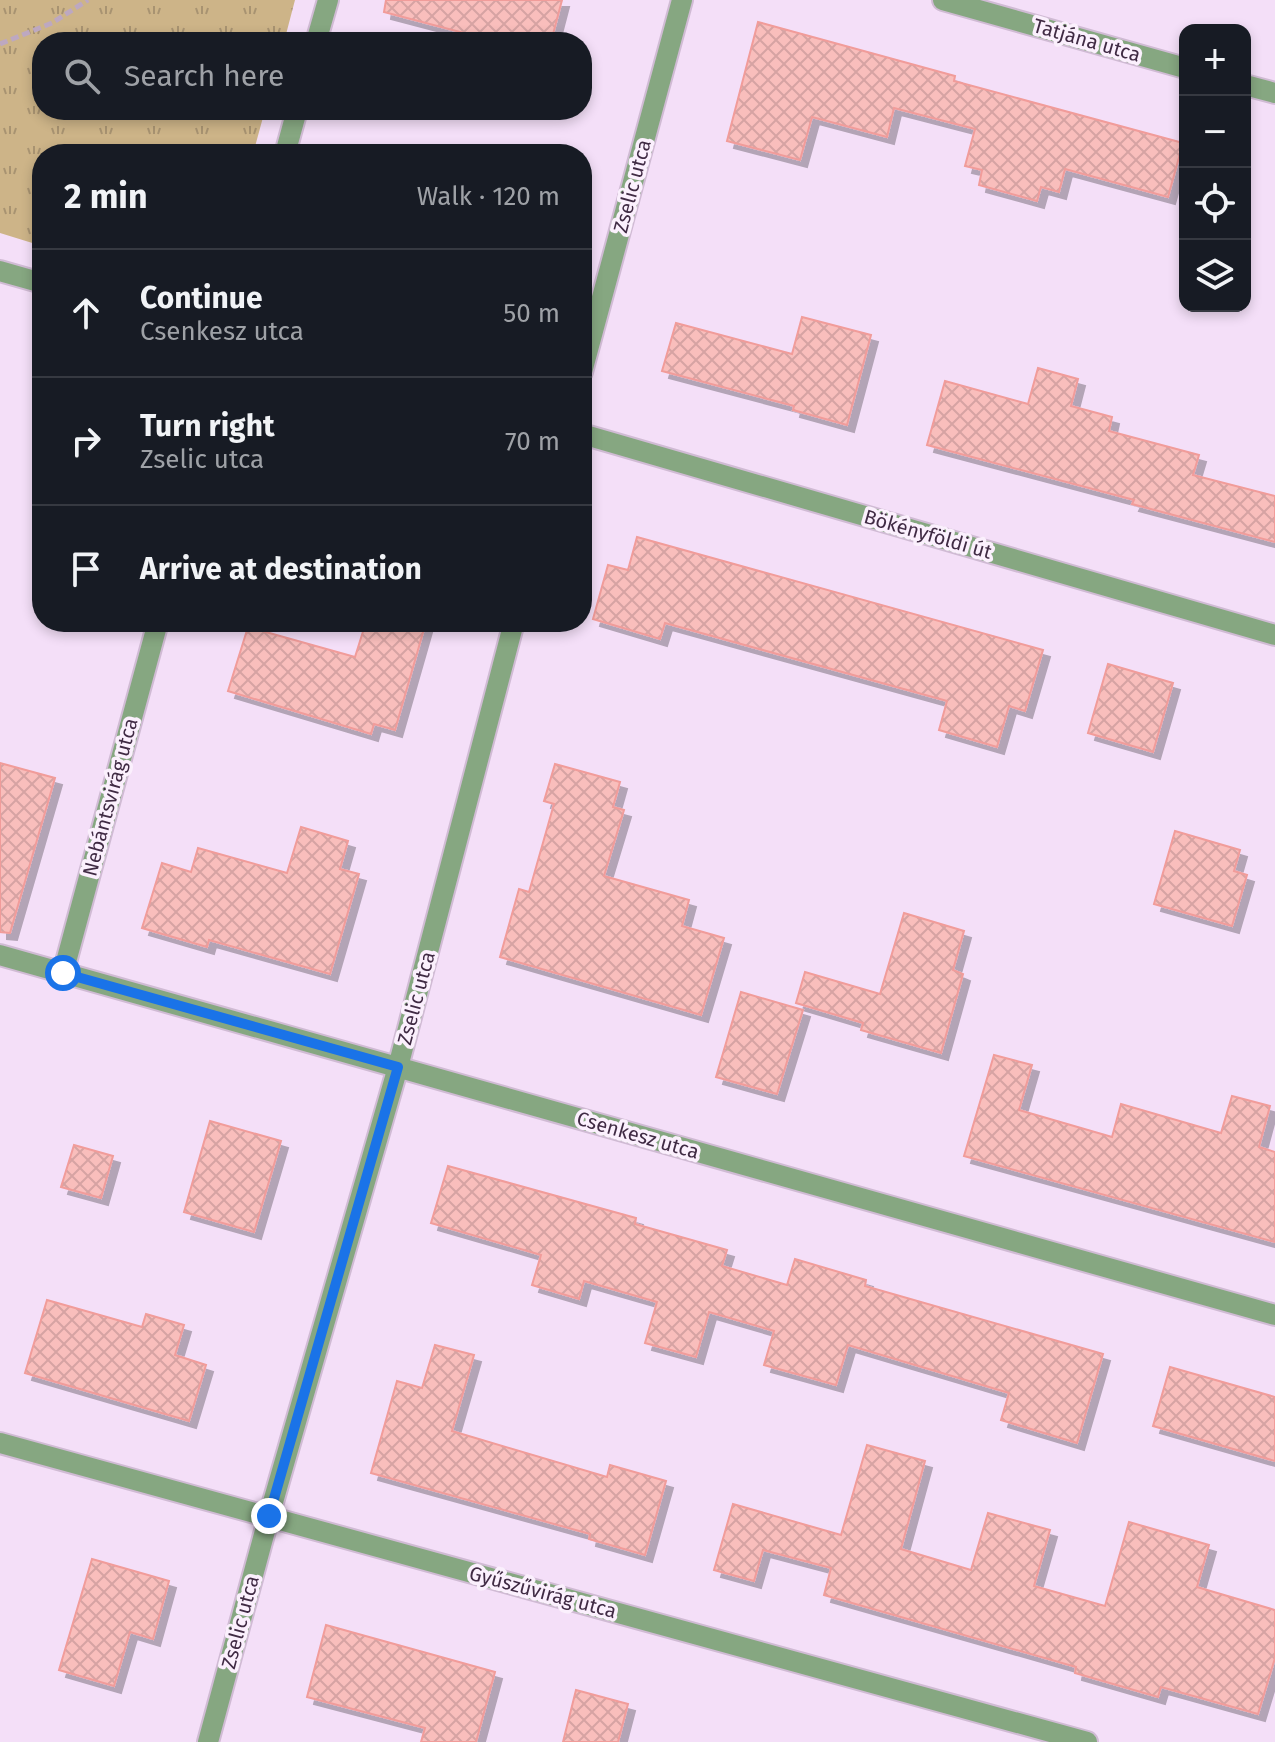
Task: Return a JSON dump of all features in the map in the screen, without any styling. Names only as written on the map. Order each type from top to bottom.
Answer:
[{"type":"street","points":[[319,32],[328,0]]},
{"type":"street","name":"Zselic utca","points":[[592,335],[682,0]]},
{"type":"street","name":"Tatjána utca","points":[[943,0],[1179,66]]},
{"type":"street","points":[[1251,87],[1275,93]]},
{"type":"street","points":[[288,144],[294,120]]},
{"type":"street","points":[[0,271],[32,280]]},
{"type":"street","name":"Bökényföldi út","points":[[592,437],[1275,635]]},
{"type":"street","name":"Nebántsvirág utca","points":[[63,973],[155,632]]},
{"type":"street","name":"Zselic utca","points":[[208,1742],[269,1516],[398,1067],[511,632]]},
{"type":"street","name":"Csenkesz utca","points":[[0,955],[1275,1315]]},
{"type":"street","name":"Gyűszűvirág utca","points":[[0,1443],[1087,1742]]},
{"type":"path","points":[[0,44],[52,23],[88,0]]},
{"type":"green space","points":[[0,0],[295,0],[287,32],[32,32],[32,120],[262,120],[256,144],[32,144],[32,243],[0,233]]},
{"type":"building","points":[[386,0],[562,0],[554,32],[460,32],[384,12]]},
{"type":"building","points":[[758,22],[955,76],[954,81],[1179,142],[1179,157],[1168,197],[1065,169],[1059,192],[1041,187],[1037,201],[979,185],[982,170],[965,166],[975,129],[894,108],[887,137],[812,117],[800,160],[727,141]]},
{"type":"building","points":[[802,317],[871,335],[847,425],[793,410],[794,406],[662,371],[676,323],[792,354]]},
{"type":"building","points":[[1038,368],[1078,379],[1071,406],[1112,417],[1109,431],[1199,455],[1193,475],[1275,496],[1275,542],[1132,504],[1134,500],[927,445],[945,381],[1028,404]]},
{"type":"building","points":[[637,537],[1043,650],[1025,711],[1009,706],[997,747],[939,730],[947,701],[665,623],[660,639],[593,619],[608,565],[628,570]]},
{"type":"building","points":[[246,632],[266,632],[355,657],[363,632],[423,632],[395,730],[374,724],[371,734],[228,691]]},
{"type":"building","points":[[1108,664],[1173,683],[1153,752],[1088,733]]},
{"type":"building","points":[[0,763],[55,778],[10,933],[0,932]]},
{"type":"building","points":[[555,764],[620,782],[613,807],[624,810],[604,876],[689,900],[682,926],[724,938],[701,1015],[500,957],[519,889],[529,892],[554,804],[544,801]]},
{"type":"building","points":[[301,827],[348,841],[340,869],[359,874],[330,974],[209,940],[207,947],[142,928],[162,863],[191,872],[198,848],[287,873]]},
{"type":"building","points":[[1175,831],[1240,850],[1234,871],[1247,875],[1232,926],[1154,904]]},
{"type":"building","points":[[904,913],[964,931],[953,970],[963,974],[941,1053],[861,1030],[863,1023],[796,1003],[805,972],[880,994]]},
{"type":"building","points":[[741,992],[803,1010],[777,1094],[716,1077]]},
{"type":"building","points":[[994,1055],[1032,1065],[1019,1110],[1112,1137],[1121,1104],[1221,1133],[1232,1096],[1270,1106],[1259,1147],[1275,1152],[1275,1242],[964,1156]]},
{"type":"building","points":[[210,1121],[281,1141],[254,1232],[184,1212]]},
{"type":"building","points":[[74,1145],[113,1156],[101,1198],[61,1187]]},
{"type":"building","points":[[448,1166],[636,1218],[635,1224],[727,1250],[722,1266],[787,1285],[795,1259],[866,1280],[865,1286],[1103,1354],[1077,1443],[1001,1420],[1009,1393],[848,1345],[836,1385],[764,1365],[774,1331],[709,1312],[696,1357],[645,1343],[657,1302],[584,1281],[579,1299],[532,1285],[541,1255],[431,1223]]},
{"type":"building","points":[[47,1300],[142,1327],[146,1314],[184,1325],[175,1355],[206,1365],[189,1421],[25,1373]]},
{"type":"building","points":[[435,1345],[474,1355],[452,1431],[607,1477],[610,1465],[666,1481],[645,1555],[589,1539],[590,1534],[371,1473],[397,1381],[422,1388]]},
{"type":"building","points":[[1170,1367],[1275,1397],[1275,1461],[1153,1426]]},
{"type":"building","points":[[867,1445],[925,1461],[901,1549],[971,1570],[988,1513],[1050,1530],[1034,1586],[1105,1606],[1129,1522],[1209,1545],[1197,1587],[1275,1610],[1275,1658],[1258,1714],[1161,1687],[1158,1697],[1075,1673],[1076,1667],[824,1595],[831,1568],[763,1550],[754,1581],[714,1570],[733,1504],[841,1535]]},
{"type":"building","points":[[92,1559],[169,1581],[153,1639],[130,1632],[114,1686],[59,1670]]},
{"type":"building","points":[[326,1625],[495,1672],[476,1742],[421,1742],[425,1728],[307,1697]]},
{"type":"building","points":[[576,1690],[628,1704],[618,1742],[563,1742]]},
{"type":"route","points":[[63,973],[398,1067],[269,1516]]}]
